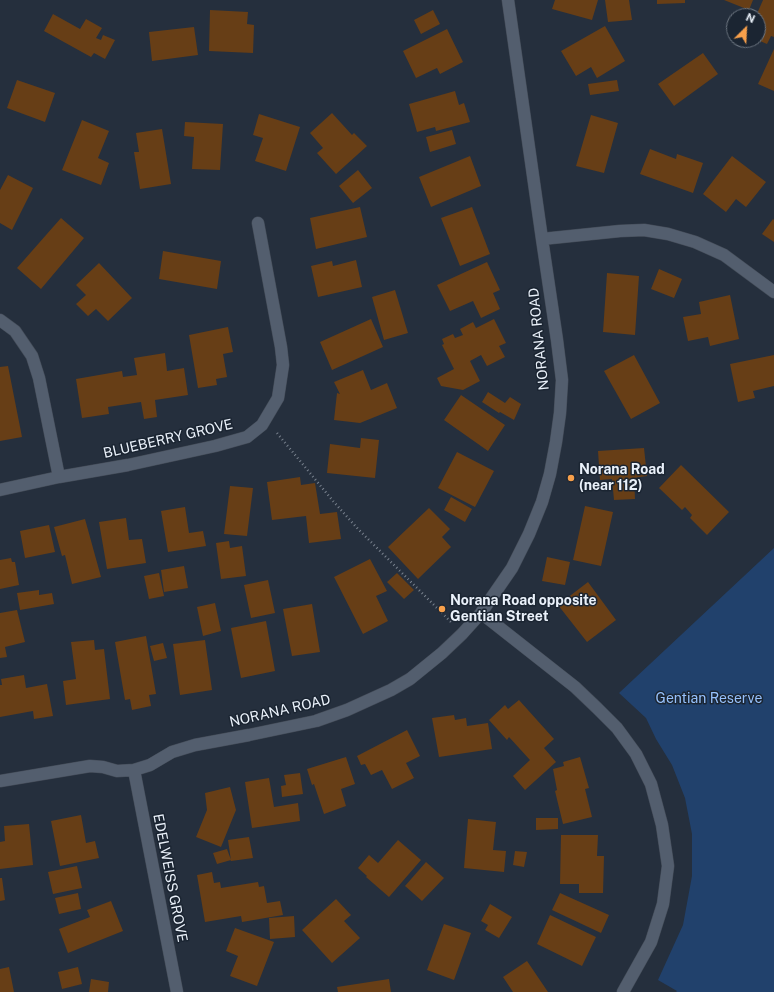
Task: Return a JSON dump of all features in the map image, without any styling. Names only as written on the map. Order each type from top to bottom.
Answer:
[{"type":"street","name":"NORANA ROAD","points":[[0,781],[90,766],[102,767],[117,771],[134,770],[150,765],[172,752],[195,745],[316,721],[347,710],[410,679],[442,653],[481,613],[512,568],[529,534],[542,502],[550,474],[560,413],[562,380],[508,0]]},
{"type":"street","name":"BLUEBERRY GROVE","points":[[0,490],[215,446],[247,437],[262,426],[278,398],[284,365],[258,223]]},
{"type":"street","points":[[542,239],[644,230],[668,234],[695,242],[724,255],[774,292]]},
{"type":"street","points":[[0,320],[15,331],[32,356],[39,378],[59,477]]},
{"type":"street","points":[[481,613],[575,688],[617,728],[636,754],[651,784],[662,825],[668,866],[663,904],[652,942],[623,992]]},
{"type":"street","name":"EDELWEISS GROVE","points":[[134,770],[177,992]]},
{"type":"path","points":[[266,420],[333,502],[462,634]]},
{"type":"green space","name":"Gentian Reserve","points":[[774,548],[774,992],[676,992],[677,991],[658,980],[683,925],[692,876],[692,834],[685,798],[672,765],[656,739],[646,718],[619,693]]},
{"type":"building","points":[[555,0],[598,0],[592,20],[552,9]]},
{"type":"building","points":[[605,0],[629,0],[632,20],[608,22]]},
{"type":"building","points":[[657,0],[685,0],[685,3],[657,4]]},
{"type":"building","points":[[724,0],[753,0],[750,8],[744,8]]},
{"type":"building","points":[[763,0],[774,0],[774,37],[771,36],[767,44],[766,8],[760,8]]},
{"type":"building","points":[[210,10],[248,12],[247,24],[254,25],[253,53],[209,51]]},
{"type":"building","points":[[433,10],[440,24],[421,34],[414,20]]},
{"type":"building","points":[[53,14],[80,29],[86,19],[102,28],[96,38],[101,40],[103,35],[115,40],[105,59],[94,53],[91,57],[44,31]]},
{"type":"building","points":[[605,26],[625,61],[597,78],[591,67],[576,76],[561,51]]},
{"type":"building","points":[[194,27],[198,55],[152,61],[149,32]]},
{"type":"building","points":[[447,29],[463,62],[440,74],[437,68],[416,78],[403,51]]},
{"type":"building","points":[[774,49],[774,91],[758,84]]},
{"type":"building","points":[[703,53],[718,74],[674,106],[658,84]]},
{"type":"building","points":[[17,80],[55,93],[45,122],[7,108]]},
{"type":"building","points":[[617,80],[619,91],[590,95],[588,84]]},
{"type":"building","points":[[455,91],[459,105],[464,103],[470,122],[436,131],[435,127],[417,132],[409,104]]},
{"type":"building","points":[[332,113],[352,135],[354,133],[367,146],[336,174],[317,153],[323,148],[310,133]]},
{"type":"building","points":[[259,114],[300,127],[286,171],[255,161],[263,138],[253,135]]},
{"type":"building","points":[[591,115],[618,123],[604,173],[576,166]]},
{"type":"building","points":[[82,120],[109,131],[98,158],[109,163],[101,185],[62,170]]},
{"type":"building","points":[[185,122],[223,124],[220,170],[192,169],[194,137],[184,136]]},
{"type":"building","points":[[162,129],[171,184],[140,189],[134,152],[139,152],[136,133]]},
{"type":"building","points":[[452,130],[456,144],[430,152],[426,137]]},
{"type":"building","points":[[650,149],[676,159],[677,154],[703,163],[693,193],[640,174]]},
{"type":"building","points":[[470,156],[481,186],[431,207],[419,177]]},
{"type":"building","points":[[732,156],[766,182],[746,207],[736,199],[726,212],[703,194]]},
{"type":"building","points":[[358,170],[372,188],[353,203],[339,186]]},
{"type":"building","points":[[8,175],[33,188],[12,230],[0,223],[0,190]]},
{"type":"building","points":[[360,207],[367,237],[316,249],[310,218]]},
{"type":"building","points":[[472,207],[490,254],[460,266],[441,218]]},
{"type":"building","points":[[61,218],[84,238],[41,289],[17,268]]},
{"type":"building","points":[[773,219],[774,220],[774,242],[762,234]]},
{"type":"building","points":[[163,251],[221,261],[217,289],[159,279]]},
{"type":"building","points":[[356,260],[362,287],[318,297],[311,266],[332,261],[333,266]]},
{"type":"building","points":[[487,262],[500,290],[493,293],[500,309],[481,318],[473,301],[450,311],[437,285]]},
{"type":"building","points":[[99,263],[132,298],[108,321],[96,309],[88,316],[76,304],[86,295],[76,285]]},
{"type":"building","points":[[659,269],[682,279],[674,298],[651,289]]},
{"type":"building","points":[[607,273],[639,276],[635,335],[603,332]]},
{"type":"building","points":[[395,290],[408,333],[384,340],[372,297]]},
{"type":"building","points":[[730,295],[739,339],[710,346],[708,337],[688,341],[683,317],[701,314],[699,302]]},
{"type":"building","points":[[371,319],[383,347],[332,370],[320,342]]},
{"type":"building","points":[[494,319],[506,343],[499,346],[505,357],[487,366],[481,355],[470,361],[480,381],[463,390],[441,386],[437,378],[454,369],[442,345],[444,344],[442,339],[453,334],[455,338],[463,335],[460,329],[473,322],[476,328]]},
{"type":"building","points":[[228,327],[233,352],[223,354],[227,377],[216,379],[217,385],[198,388],[189,335]]},
{"type":"building","points":[[165,353],[167,371],[184,368],[188,395],[155,400],[157,417],[144,419],[141,402],[108,407],[109,414],[82,418],[76,379],[122,371],[123,377],[137,375],[134,358]]},
{"type":"building","points":[[634,355],[660,403],[631,419],[604,371]]},
{"type":"building","points":[[774,355],[774,386],[753,391],[755,398],[738,402],[730,364]]},
{"type":"building","points":[[8,366],[22,437],[0,441],[0,367]]},
{"type":"building","points":[[363,370],[371,390],[387,383],[397,408],[360,423],[334,420],[337,393],[340,394],[334,382]]},
{"type":"building","points":[[488,392],[505,403],[510,397],[521,404],[514,420],[500,412],[499,413],[482,402]]},
{"type":"building","points":[[461,395],[505,425],[488,451],[444,420]]},
{"type":"building","points":[[361,438],[379,440],[375,478],[327,473],[330,444],[360,448]]},
{"type":"building","points":[[644,448],[647,476],[634,478],[635,499],[614,500],[612,479],[600,480],[598,451]]},
{"type":"building","points":[[457,452],[494,471],[475,507],[438,488]]},
{"type":"building","points":[[681,465],[729,512],[707,535],[690,518],[692,515],[685,507],[682,510],[659,488]]},
{"type":"building","points":[[300,477],[301,485],[315,483],[320,514],[337,512],[341,539],[309,543],[306,516],[272,520],[267,482]]},
{"type":"building","points":[[230,486],[253,488],[247,536],[224,534]]},
{"type":"building","points":[[451,497],[472,509],[465,522],[444,510]]},
{"type":"building","points":[[585,506],[613,512],[601,566],[573,560]]},
{"type":"building","points":[[185,507],[189,533],[203,531],[206,546],[168,552],[161,511]]},
{"type":"building","points":[[429,508],[450,529],[442,537],[451,547],[418,579],[388,547]]},
{"type":"building","points":[[126,518],[129,540],[142,539],[146,563],[107,569],[99,522]]},
{"type":"building","points":[[85,519],[101,577],[72,584],[65,555],[62,556],[54,527]]},
{"type":"building","points":[[49,525],[55,552],[25,558],[20,531]]},
{"type":"building","points":[[229,541],[230,548],[242,546],[246,576],[221,579],[216,543]]},
{"type":"building","points":[[547,557],[570,562],[565,585],[542,581]]},
{"type":"building","points":[[11,558],[12,562],[15,562],[19,585],[0,589],[0,560]]},
{"type":"building","points":[[370,559],[387,591],[376,596],[388,621],[363,634],[334,577]]},
{"type":"building","points":[[184,566],[188,588],[164,592],[161,570]]},
{"type":"building","points":[[159,573],[164,596],[149,599],[144,576]]},
{"type":"building","points":[[397,573],[414,590],[404,599],[387,582]]},
{"type":"building","points":[[268,580],[275,613],[251,618],[244,585]]},
{"type":"building","points":[[588,582],[616,620],[587,642],[558,605]]},
{"type":"building","points":[[39,590],[39,595],[52,593],[54,604],[20,610],[17,593]]},
{"type":"building","points":[[215,603],[221,631],[203,636],[197,607]]},
{"type":"building","points":[[312,604],[320,652],[292,656],[283,609]]},
{"type":"building","points":[[17,610],[25,642],[5,647],[7,657],[0,658],[0,613]]},
{"type":"building","points":[[266,621],[275,671],[241,678],[231,628]]},
{"type":"building","points":[[146,636],[156,694],[149,695],[151,706],[132,710],[130,699],[125,700],[115,642]]},
{"type":"building","points":[[94,640],[95,650],[104,649],[110,699],[66,705],[63,681],[76,679],[71,642]]},
{"type":"building","points":[[205,640],[212,690],[180,695],[173,644]]},
{"type":"building","points":[[163,643],[167,658],[154,661],[150,646]]},
{"type":"building","points":[[24,675],[26,688],[47,684],[53,716],[34,719],[33,711],[0,717],[1,679]]},
{"type":"building","points":[[519,700],[554,739],[544,748],[556,762],[525,790],[513,776],[530,760],[509,737],[507,740],[489,720],[505,705],[508,709]]},
{"type":"building","points":[[454,715],[455,720],[466,718],[467,726],[488,723],[492,749],[439,757],[432,718]]},
{"type":"building","points":[[407,730],[420,756],[406,763],[414,778],[392,789],[382,770],[371,775],[365,764],[361,765],[357,756]]},
{"type":"building","points":[[346,757],[355,784],[341,789],[346,806],[324,814],[314,784],[312,785],[307,769]]},
{"type":"building","points":[[580,757],[589,788],[585,789],[592,817],[563,824],[555,791],[557,790],[553,769],[564,766],[563,762]]},
{"type":"building","points":[[300,773],[303,794],[282,797],[281,786],[286,785],[284,775]]},
{"type":"building","points":[[269,778],[274,807],[298,803],[300,821],[252,828],[245,782]]},
{"type":"building","points":[[230,787],[236,810],[221,847],[196,837],[207,810],[205,793]]},
{"type":"building","points":[[81,815],[86,843],[95,841],[99,858],[60,866],[51,821]]},
{"type":"building","points":[[536,818],[558,818],[558,829],[536,830]]},
{"type":"building","points":[[468,819],[496,822],[493,850],[506,851],[504,872],[464,868]]},
{"type":"building","points":[[29,824],[33,865],[0,869],[0,842],[5,841],[4,826]]},
{"type":"building","points":[[561,835],[598,835],[597,856],[604,856],[603,893],[579,893],[579,884],[560,884]]},
{"type":"building","points":[[249,837],[253,858],[231,861],[228,840]]},
{"type":"building","points":[[398,840],[421,860],[389,897],[358,868],[369,855],[378,863]]},
{"type":"building","points":[[227,849],[231,860],[217,864],[213,853]]},
{"type":"building","points":[[515,851],[527,852],[524,867],[513,865]]},
{"type":"building","points":[[426,862],[444,878],[422,901],[405,886]]},
{"type":"building","points":[[77,866],[82,888],[53,894],[48,872]]},
{"type":"building","points":[[212,872],[214,883],[220,882],[221,888],[258,882],[259,887],[264,886],[267,903],[280,901],[283,915],[242,922],[241,916],[205,922],[197,875]]},
{"type":"building","points":[[0,878],[2,878],[5,900],[0,901]]},
{"type":"building","points":[[78,893],[81,909],[59,914],[55,898]]},
{"type":"building","points":[[560,893],[609,915],[601,933],[552,910]]},
{"type":"building","points":[[336,899],[351,915],[344,921],[360,938],[332,963],[302,930]]},
{"type":"building","points":[[111,901],[123,931],[68,953],[59,929],[90,917],[87,910]]},
{"type":"building","points":[[490,904],[512,917],[499,938],[485,930],[488,925],[481,921]]},
{"type":"building","points":[[550,915],[596,937],[582,966],[537,944]]},
{"type":"building","points":[[294,916],[295,937],[270,939],[269,918]]},
{"type":"building","points":[[444,924],[471,933],[454,980],[427,970]]},
{"type":"building","points":[[235,928],[274,942],[257,986],[230,976],[238,956],[226,951]]},
{"type":"building","points":[[527,961],[548,992],[513,992],[503,977]]},
{"type":"building","points":[[9,967],[14,992],[0,992],[0,969]]},
{"type":"building","points":[[78,967],[82,984],[62,989],[58,972]]},
{"type":"building","points":[[91,979],[109,982],[108,992],[89,992]]},
{"type":"building","points":[[389,979],[391,992],[338,992],[337,987]]},
{"type":"place","name":"Norana Road (near 112)","points":[[571,478]]},
{"type":"place","name":"Norana Road opposite Gentian Street","points":[[442,609]]}]
